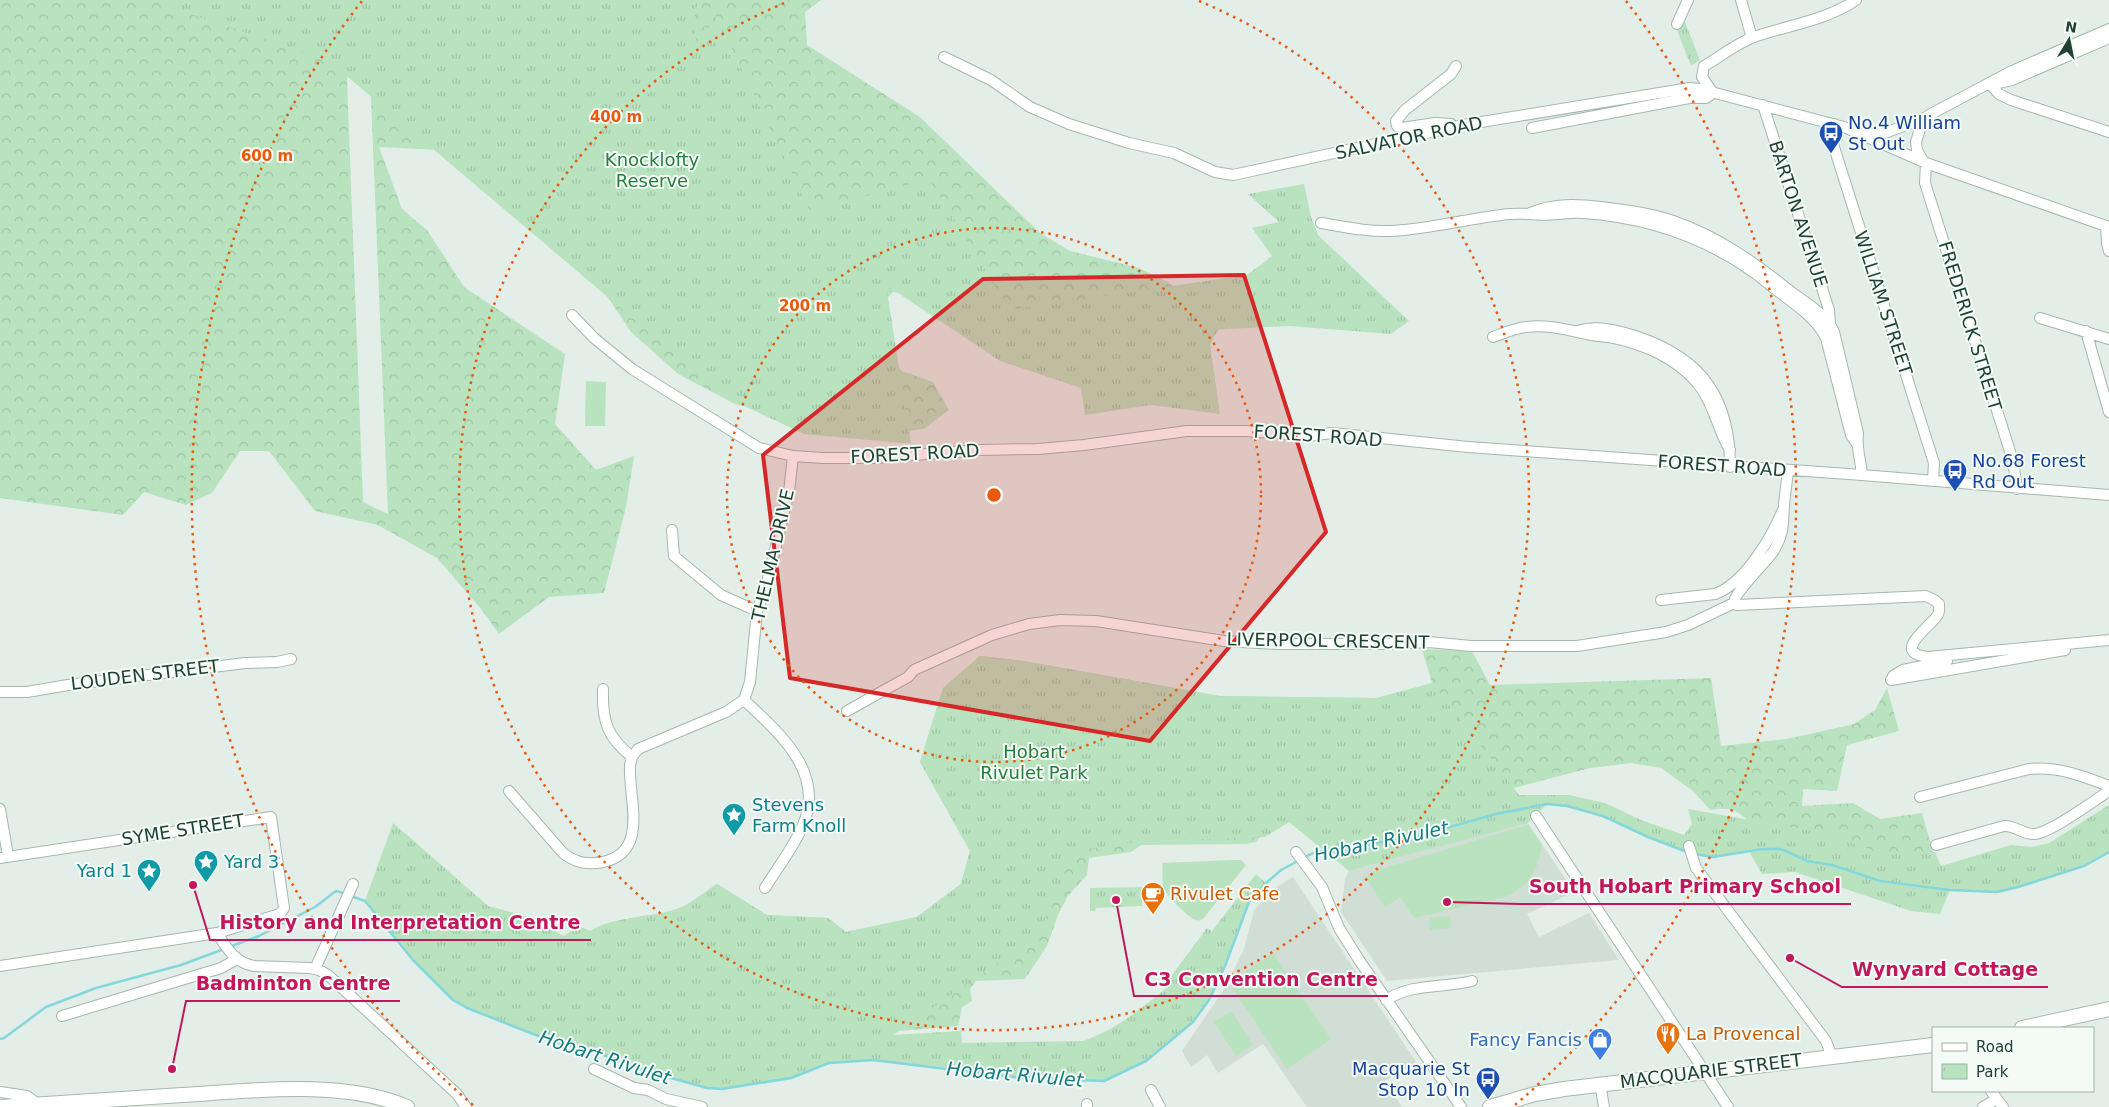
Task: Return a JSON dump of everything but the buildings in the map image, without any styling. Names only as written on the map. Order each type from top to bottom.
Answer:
[{"type":"street","points":[[1677,24],[1688,0]]},
{"type":"street","points":[[1741,0],[1752,38]]},
{"type":"street","points":[[1532,128],[1688,98],[1706,98],[1713,93],[1702,77],[1704,66],[1752,38],[1804,24],[1847,6],[1856,0]]},
{"type":"street","points":[[1860,135],[1885,133],[1929,116],[2012,71],[2109,29]]},
{"type":"street","points":[[1990,84],[2012,80],[2109,38]]},
{"type":"street","name":"SALVATOR ROAD","points":[[944,57],[991,80],[1030,107],[1069,124],[1129,143],[1174,153],[1215,172],[1233,175],[1463,125],[1690,88],[1834,124],[1926,164],[2108,227]]},
{"type":"street","points":[[1456,66],[1450,74],[1405,110],[1398,118],[1396,124],[1402,128],[1435,123],[1463,125]]},
{"type":"street","points":[[1990,84],[2000,94],[2011,100],[2109,132]]},
{"type":"street","name":"BARTON AVENUE","points":[[1763,105],[1829,310],[1830,324],[1834,332],[1858,433],[1857,444]]},
{"type":"street","points":[[1926,164],[1919,156],[1916,142],[1920,129],[1929,116]]},
{"type":"street","name":"WILLIAM STREET","points":[[1834,124],[1833,144],[1934,463],[1932,481]]},
{"type":"street","name":"FREDERICK STREET","points":[[1926,164],[1925,183],[2013,460],[2017,489]]},
{"type":"street","points":[[1529,214],[1543,207],[1584,205],[1672,220],[1720,242],[1755,263],[1830,324]]},
{"type":"street","points":[[1321,223],[1366,231],[1394,231],[1510,214],[1586,213],[1654,225],[1693,238],[1737,261],[1755,273],[1822,329],[1826,338],[1851,436],[1857,444],[1862,475]]},
{"type":"street","points":[[2108,227],[2106,243],[2109,251]]},
{"type":"street","name":"FOREST ROAD","points":[[572,315],[594,338],[632,369],[759,448],[793,456],[823,458],[913,456],[978,450],[1038,449],[1084,445],[1179,432],[1246,431],[1308,436],[1332,434],[1458,446],[1862,475],[2109,496]]},
{"type":"street","points":[[2040,318],[2109,339]]},
{"type":"street","points":[[1493,337],[1530,326],[1576,331],[1625,341],[1645,348],[1676,364],[1698,384],[1707,396],[1721,436],[1730,450],[1730,467]]},
{"type":"street","points":[[2086,331],[2109,412]]},
{"type":"street","name":"THELMA DRIVE","points":[[744,700],[750,682],[757,611],[766,587],[785,510],[793,456]]},
{"type":"street","name":"LIVERPOOL CRESCENT","points":[[847,711],[908,677],[914,670],[992,636],[1029,624],[1060,620],[1096,621],[1224,641],[1279,644],[1429,642],[1480,646],[1577,646],[1673,630],[1704,619],[1734,603],[1733,598],[1750,580],[1777,544],[1785,524],[1784,507],[1788,470]]},
{"type":"street","name":"LIVERPOOL CRESCENT","points":[[1661,600],[1715,594],[1723,591],[1758,554],[1772,535],[1784,507]]},
{"type":"street","points":[[672,530],[674,556],[721,595],[757,611]]},
{"type":"street","points":[[1734,603],[1742,606],[1926,596],[1939,604],[1940,611],[1938,616],[1915,638],[1912,644],[1913,651],[1920,656],[1983,653],[2109,640]]},
{"type":"street","points":[[1983,653],[1903,670],[1893,676],[1891,680],[2066,650],[2074,645]]},
{"type":"street","name":"LOUDEN STREET","points":[[0,692],[27,692],[246,662],[277,662],[290,659]]},
{"type":"street","points":[[603,689],[603,707],[613,739],[632,757]]},
{"type":"street","points":[[509,792],[563,853],[571,859],[588,864],[608,861],[623,851],[633,833],[629,776],[632,757],[638,749],[726,712],[744,700],[763,717],[798,758],[806,773],[810,790],[809,804],[804,823],[797,839],[765,888]]},
{"type":"street","points":[[1920,797],[2030,768],[2047,767],[2066,770],[2109,786]]},
{"type":"street","points":[[1936,845],[2004,826],[2013,827],[2031,834],[2045,832],[2109,791]]},
{"type":"street","points":[[0,809],[4,857]]},
{"type":"street","points":[[1536,816],[1728,1107]]},
{"type":"street","name":"SYME STREET","points":[[4,857],[271,817],[284,912],[220,937]]},
{"type":"street","points":[[1689,846],[1696,868],[1826,1041],[1832,1057]]},
{"type":"street","points":[[1296,852],[1322,887],[1339,928],[1460,1107]]},
{"type":"street","points":[[315,969],[352,887]]},
{"type":"street","points":[[0,966],[220,937],[229,951],[245,964],[315,969],[328,975],[473,1107]]},
{"type":"street","points":[[62,1016],[221,968],[237,959]]},
{"type":"street","points":[[1386,1000],[1412,988],[1472,981]]},
{"type":"street","points":[[2027,1027],[2109,1009]]},
{"type":"street","name":"MACQUARIE STREET","points":[[1490,1107],[1535,1094],[1600,1084],[1932,1045]]},
{"type":"street","points":[[594,1069],[634,1088],[648,1090],[666,1099],[702,1107]]},
{"type":"street","points":[[1600,1084],[1604,1107]]},
{"type":"street","points":[[0,1106],[288,1090],[359,1093],[380,1097],[407,1107]]},
{"type":"street","points":[[1151,1090],[1160,1107]]},
{"type":"street","points":[[0,1092],[24,1095],[32,1098],[38,1104]]},
{"type":"street","points":[[457,1094],[466,1107]]},
{"type":"street","points":[[1983,1107],[1997,1099]]},
{"type":"highlighted area","points":[[1244,275],[1326,532],[1150,741],[790,678],[763,455],[983,279]]},
{"type":"shaded area","points":[[1528,823],[1574,892],[1527,914],[1539,937],[1589,913],[1619,960],[1387,981],[1341,912],[1345,879],[1349,871]]},
{"type":"shaded area","points":[[1293,877],[1416,1062],[1384,1081],[1402,1107],[1307,1107],[1263,1044],[1218,1073],[1207,1055],[1191,1067],[1182,1051],[1225,988],[1244,949],[1254,911],[1270,891]]},
{"type":"green space","points":[[0,0],[344,0],[363,502],[388,514],[367,0],[821,0],[805,12],[807,45],[920,117],[1040,233],[1070,251],[1139,268],[1168,282],[1220,327],[1189,381],[926,297],[893,292],[871,316],[881,347],[902,371],[933,382],[949,410],[924,429],[892,433],[828,425],[735,404],[678,374],[631,332],[557,221],[486,152],[379,147],[402,209],[427,230],[464,287],[565,354],[555,424],[596,470],[634,456],[626,507],[604,593],[549,597],[499,634],[482,610],[437,558],[378,525],[315,511],[269,451],[240,451],[212,493],[186,505],[144,492],[123,515],[0,498]]},
{"type":"green space","name":"Knocklofty Reserve","points":[[150,0],[698,0],[694,18],[697,53],[715,14],[810,211],[929,179],[1010,310],[1247,275],[1272,256],[1252,228],[1279,222],[1248,194],[1304,184],[1311,217],[1318,235],[1409,321],[1391,334],[1289,326],[1208,330],[1220,414],[1151,405],[1085,415],[1081,388],[1000,361],[886,285],[911,443],[804,434],[727,398],[329,61]]},
{"type":"green space","points":[[1684,20],[1700,60],[1691,66],[1677,30]]},
{"type":"green space","points":[[586,381],[606,382],[605,426],[585,426]]},
{"type":"green space","name":"Hobart Rivulet Park","points":[[1422,649],[1472,651],[1490,685],[1711,678],[1721,746],[1787,739],[1854,724],[1875,710],[1887,688],[1899,731],[1847,745],[1837,791],[1803,789],[1802,806],[1853,803],[1880,819],[1922,813],[1937,866],[1755,827],[1735,811],[1724,809],[1710,810],[1693,791],[1661,768],[1631,763],[1590,768],[1491,794],[1289,799],[1256,842],[1246,844],[1141,845],[1131,852],[1089,858],[1087,875],[1068,896],[1058,915],[1047,946],[1025,979],[976,981],[970,989],[972,1001],[962,1007],[958,1026],[827,1037],[627,1038],[393,823],[488,906],[532,918],[563,936],[579,927],[591,931],[619,920],[680,908],[717,884],[767,915],[828,918],[846,932],[917,917],[961,884],[970,851],[920,762],[943,688],[980,656],[1024,661],[1220,696],[1377,698],[1432,683]]},
{"type":"green space","name":"Hobart Rivulet Park","points":[[980,656],[1024,661],[1220,696],[1377,698],[1432,683],[1519,795],[1569,795],[1605,803],[1641,820],[1684,835],[1692,824],[1688,809],[1829,834],[1879,853],[1935,852],[1941,866],[2011,845],[2032,847],[2049,843],[2109,805],[2109,852],[2072,870],[2008,890],[1985,892],[1950,890],[1940,914],[1911,911],[1795,872],[1762,874],[1749,851],[1717,857],[1702,856],[1610,820],[1564,806],[1547,804],[1528,823],[1349,871],[1289,822],[1265,837],[1143,841],[1074,851],[1038,935],[893,1035],[961,1031],[962,1043],[1083,1041],[1107,1031],[1129,1017],[1169,986],[1166,983],[1207,928],[1212,931],[1256,874],[1266,883],[1249,902],[1225,966],[1209,1000],[1193,1022],[1146,1061],[1104,1081],[1021,1078],[873,1060],[829,1063],[791,1078],[722,1089],[707,1088],[635,1068],[589,1049],[556,1043],[467,1008],[452,998],[425,973],[365,901],[393,823],[488,906],[532,918],[563,936],[579,927],[591,931],[619,920],[680,908],[717,884],[767,915],[828,918],[846,932],[917,917],[961,884],[970,851],[920,762],[943,688]]},
{"type":"green space","points":[[1528,825],[1542,845],[1537,865],[1529,881],[1511,895],[1414,918],[1400,897],[1385,907],[1365,877],[1380,868]]},
{"type":"green space","points":[[1241,860],[1246,865],[1203,919],[1197,920],[1192,918],[1183,911],[1163,887],[1162,863]]},
{"type":"green space","points":[[1144,887],[1142,906],[1096,908],[1095,911],[1090,911],[1090,888]]},
{"type":"green space","points":[[1450,916],[1451,928],[1430,930],[1429,918]]},
{"type":"green space","points":[[1273,953],[1331,1039],[1287,1069],[1229,983]]},
{"type":"green space","points":[[1231,1011],[1253,1045],[1236,1056],[1214,1022]]},
{"type":"waterway","name":"Hobart Rivulet","points":[[1303,858],[1313,853],[1414,837],[1496,814],[1547,804],[1567,806],[1603,816],[1648,837],[1687,852]]},
{"type":"waterway","name":"Hobart Rivulet","points":[[1695,854],[1713,857],[1762,849],[1779,849],[1807,861],[1832,865],[1880,881],[1950,890],[1997,892],[2084,866],[2109,852]]},
{"type":"waterway","name":"Hobart Rivulet","points":[[351,896],[365,901],[413,960],[453,1000],[467,1008],[556,1043],[589,1049],[635,1068],[707,1088],[722,1089],[791,1078],[829,1063],[873,1060],[1021,1078],[1104,1081],[1146,1061],[1193,1022],[1209,1000],[1225,966],[1249,902],[1281,870],[1298,861]]},
{"type":"waterway","name":"Hobart Rivulet","points":[[229,947],[259,936],[315,907],[336,891],[346,894]]},
{"type":"waterway","name":"Hobart Rivulet","points":[[0,1039],[46,1007],[96,988],[181,965],[224,949]]},
{"type":"place","name":"No.4 William St Out","points":[[1831,154]]},
{"type":"place","name":"No.68 Forest Rd Out","points":[[1955,492]]},
{"type":"place","name":"Stevens Farm Knoll","points":[[734,836]]},
{"type":"place","name":"Yard 3","points":[[206,883]]},
{"type":"place","name":"History and Interpretation Centre","points":[[193,885]]},
{"type":"place","name":"Yard 1","points":[[149,892]]},
{"type":"place","name":"C3 Convention Centre","points":[[1116,900]]},
{"type":"place","name":"South Hobart Primary School","points":[[1447,902]]},
{"type":"place","name":"Rivulet Cafe","points":[[1153,915]]},
{"type":"place","name":"Wynyard Cottage","points":[[1790,958]]},
{"type":"place","name":"La Provencal","points":[[1668,1055]]},
{"type":"place","name":"Fancy Fancis","points":[[1600,1061]]},
{"type":"place","name":"Badminton Centre","points":[[172,1069]]},
{"type":"place","name":"Macquarie St Stop 10 In","points":[[1488,1100]]}]
